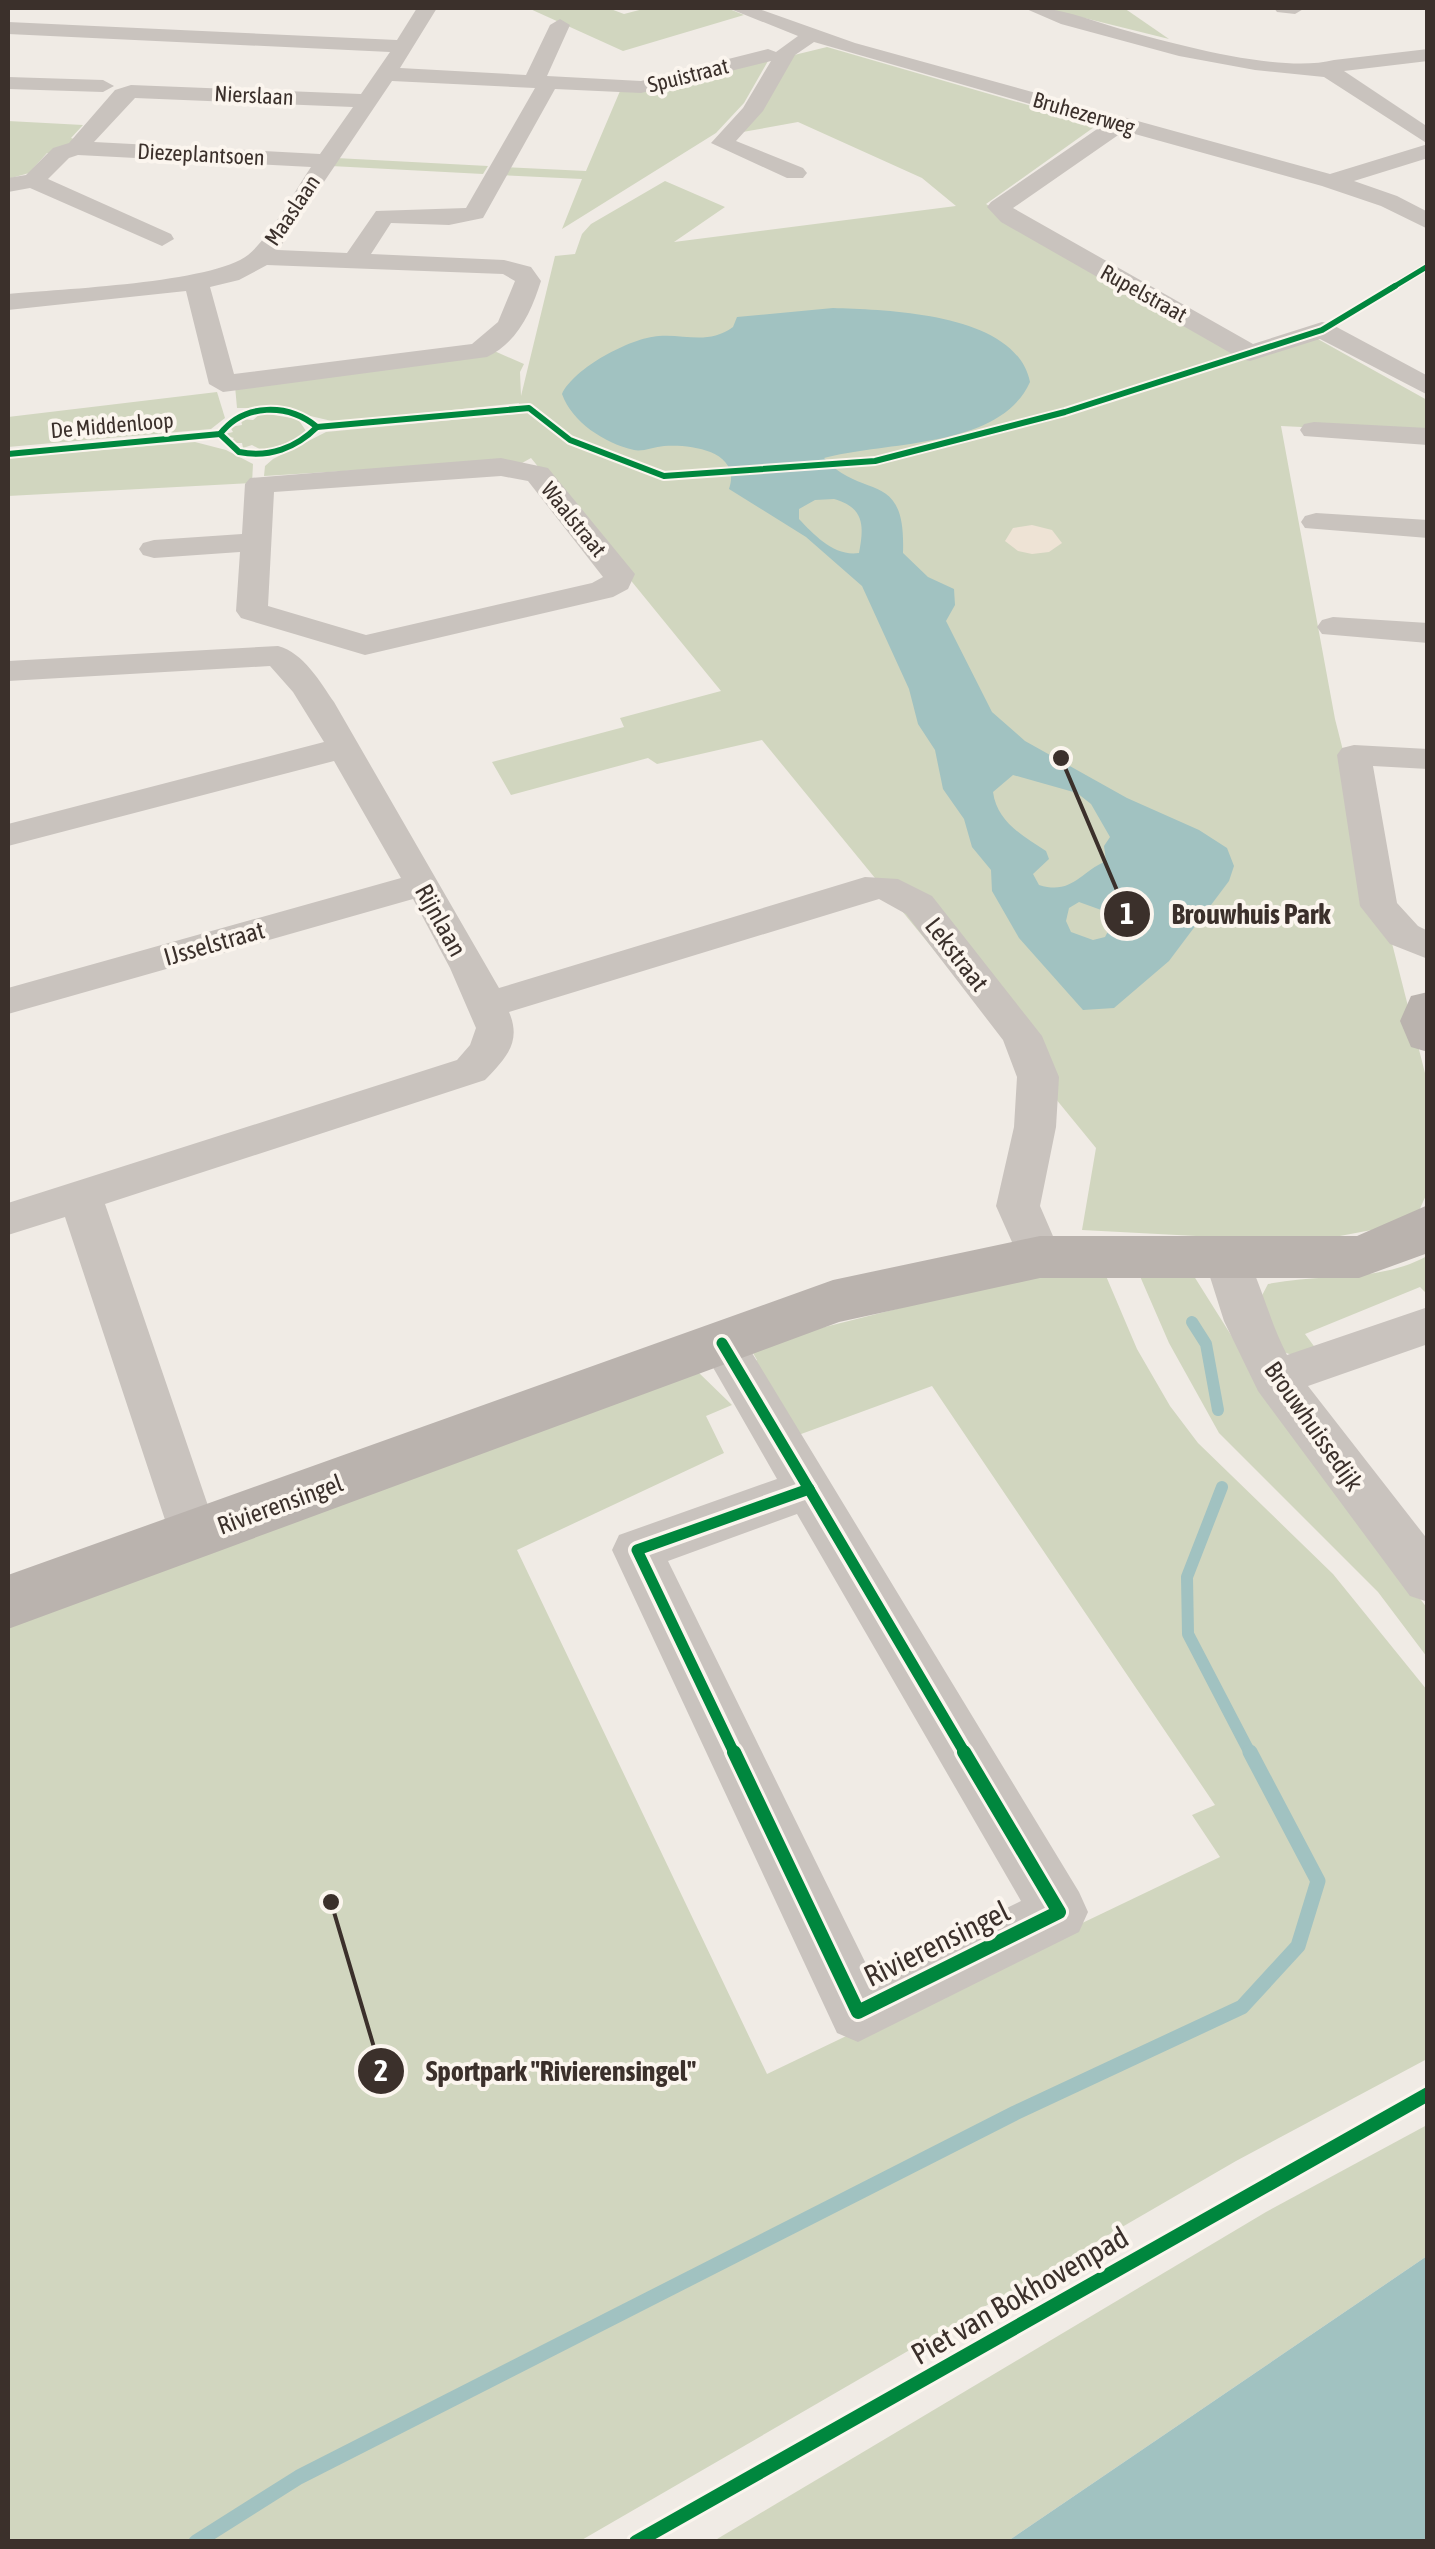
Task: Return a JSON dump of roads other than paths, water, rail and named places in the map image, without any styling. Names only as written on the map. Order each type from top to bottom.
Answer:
[{"type":"street","points":[[82,31],[107,8]]},
{"type":"street","name":"Maaslaan","points":[[8,302],[227,277],[260,257],[427,8]]},
{"type":"street","name":"Bruhezerweg","points":[[738,8],[814,35],[1330,181],[1389,201],[1428,222]]},
{"type":"street","points":[[1034,8],[1106,31],[1189,49],[1328,71],[1428,137]]},
{"type":"street","points":[[1284,8],[1295,8]]},
{"type":"street","points":[[1146,18],[1189,49]]},
{"type":"street","points":[[354,261],[384,216],[475,213],[541,82],[560,25]]},
{"type":"street","points":[[8,28],[402,46]]},
{"type":"street","points":[[795,173],[722,143],[752,111],[787,51],[814,35]]},
{"type":"street","points":[[1328,71],[1334,66],[1428,55]]},
{"type":"street","name":"Spuistraat","points":[[386,74],[641,88],[768,56]]},
{"type":"street","points":[[8,83],[103,86]]},
{"type":"street","name":"Nierslaan","points":[[77,148],[122,95],[142,90],[366,101]]},
{"type":"street","name":"Rupelstraat","points":[[1120,123],[998,207],[1009,217],[1250,353],[1322,330],[1428,387]]},
{"type":"street","points":[[33,181],[60,153],[77,148]]},
{"type":"street","name":"Diezeplantsoen","points":[[77,148],[324,161]]},
{"type":"street","points":[[1330,181],[1428,151]]},
{"type":"street","points":[[8,185],[33,181],[162,240]]},
{"type":"street","points":[[196,282],[223,384],[478,352],[491,347],[505,333],[528,282],[522,272],[504,267],[260,257]]},
{"type":"street","points":[[1314,430],[1428,438]]},
{"type":"street","name":"Waalstraat","points":[[522,468],[538,474],[619,574],[616,582],[602,590],[365,646],[312,632],[252,611],[260,484],[433,470],[522,468]]},
{"type":"street","points":[[1316,522],[1428,529]]},
{"type":"street","points":[[154,549],[257,542]]},
{"type":"street","points":[[1333,628],[1428,632]]},
{"type":"street","points":[[8,671],[278,656],[312,632]]},
{"type":"street","name":"Rijnlaan","points":[[8,1218],[471,1070],[489,1051],[496,1028],[488,1005],[343,748],[294,668],[278,656]]},
{"type":"street","points":[[8,835],[343,748]]},
{"type":"street","points":[[1428,759],[1354,755],[1379,906],[1404,935],[1428,947]]},
{"type":"street","name":"IJsselstraat","points":[[8,1001],[421,884]]},
{"type":"street","name":"Lekstraat","points":[[488,1005],[718,932],[865,889],[885,887],[919,905],[1022,1036],[1038,1077],[1035,1127],[1018,1206],[1040,1257]]},
{"type":"street","points":[[1428,1008],[1424,1021],[1428,1034]]},
{"type":"street","points":[[80,1195],[193,1535]]},
{"type":"street","name":"Rivierensingel","points":[[8,1602],[833,1302],[1040,1257],[1359,1257],[1407,1240],[1428,1225]]},
{"type":"street","name":"Brouwhuissedijk","points":[[1226,1258],[1247,1322],[1275,1378],[1428,1580]]},
{"type":"street","points":[[1275,1378],[1428,1325]]},
{"type":"street","name":"Rivierensingel","points":[[722,1343],[809,1489],[1059,1912],[858,2012],[637,1550],[809,1489]]},
{"type":"water","points":[[833,308],[917,314],[977,329],[1001,342],[1020,359],[1030,382],[1015,404],[994,420],[939,439],[824,458],[839,471],[890,497],[898,508],[903,553],[928,577],[954,589],[955,605],[946,621],[992,712],[1025,741],[1227,848],[1234,866],[1229,881],[1169,961],[1114,1008],[1083,1010],[1019,938],[992,891],[991,870],[972,847],[964,819],[943,789],[935,750],[918,724],[909,689],[862,586],[806,537],[729,489],[731,476],[721,458],[687,447],[623,447],[590,430],[573,414],[562,394],[578,374],[619,348],[659,336],[715,336],[733,327],[737,317]],"holes":[[[834,499],[852,507],[860,519],[859,553],[833,548],[799,519],[799,509],[815,500]],[[1013,775],[1077,793],[1091,804],[1110,837],[1104,846],[1106,861],[1068,885],[1039,885],[1033,874],[1049,859],[1046,851],[1005,820],[993,792]],[[1079,902],[1104,911],[1113,922],[1105,937],[1093,940],[1071,932],[1066,921],[1069,908]]]},
{"type":"water","points":[[1427,2256],[1427,2541],[1008,2541]]},
{"type":"waterway","points":[[1192,1322],[1206,1344],[1218,1410]]},
{"type":"waterway","points":[[1222,1487],[1187,1577],[1188,1634],[1251,1755]]},
{"type":"waterway","points":[[196,2542],[299,2477],[1015,2113],[1242,2007],[1298,1946],[1318,1881],[1250,1752]]},
{"type":"place","name":"Brouwhuis Park","points":[[1061,758]]},
{"type":"place","name":"Sportpark \"Rivierensingel\"","points":[[331,1902]]}]
